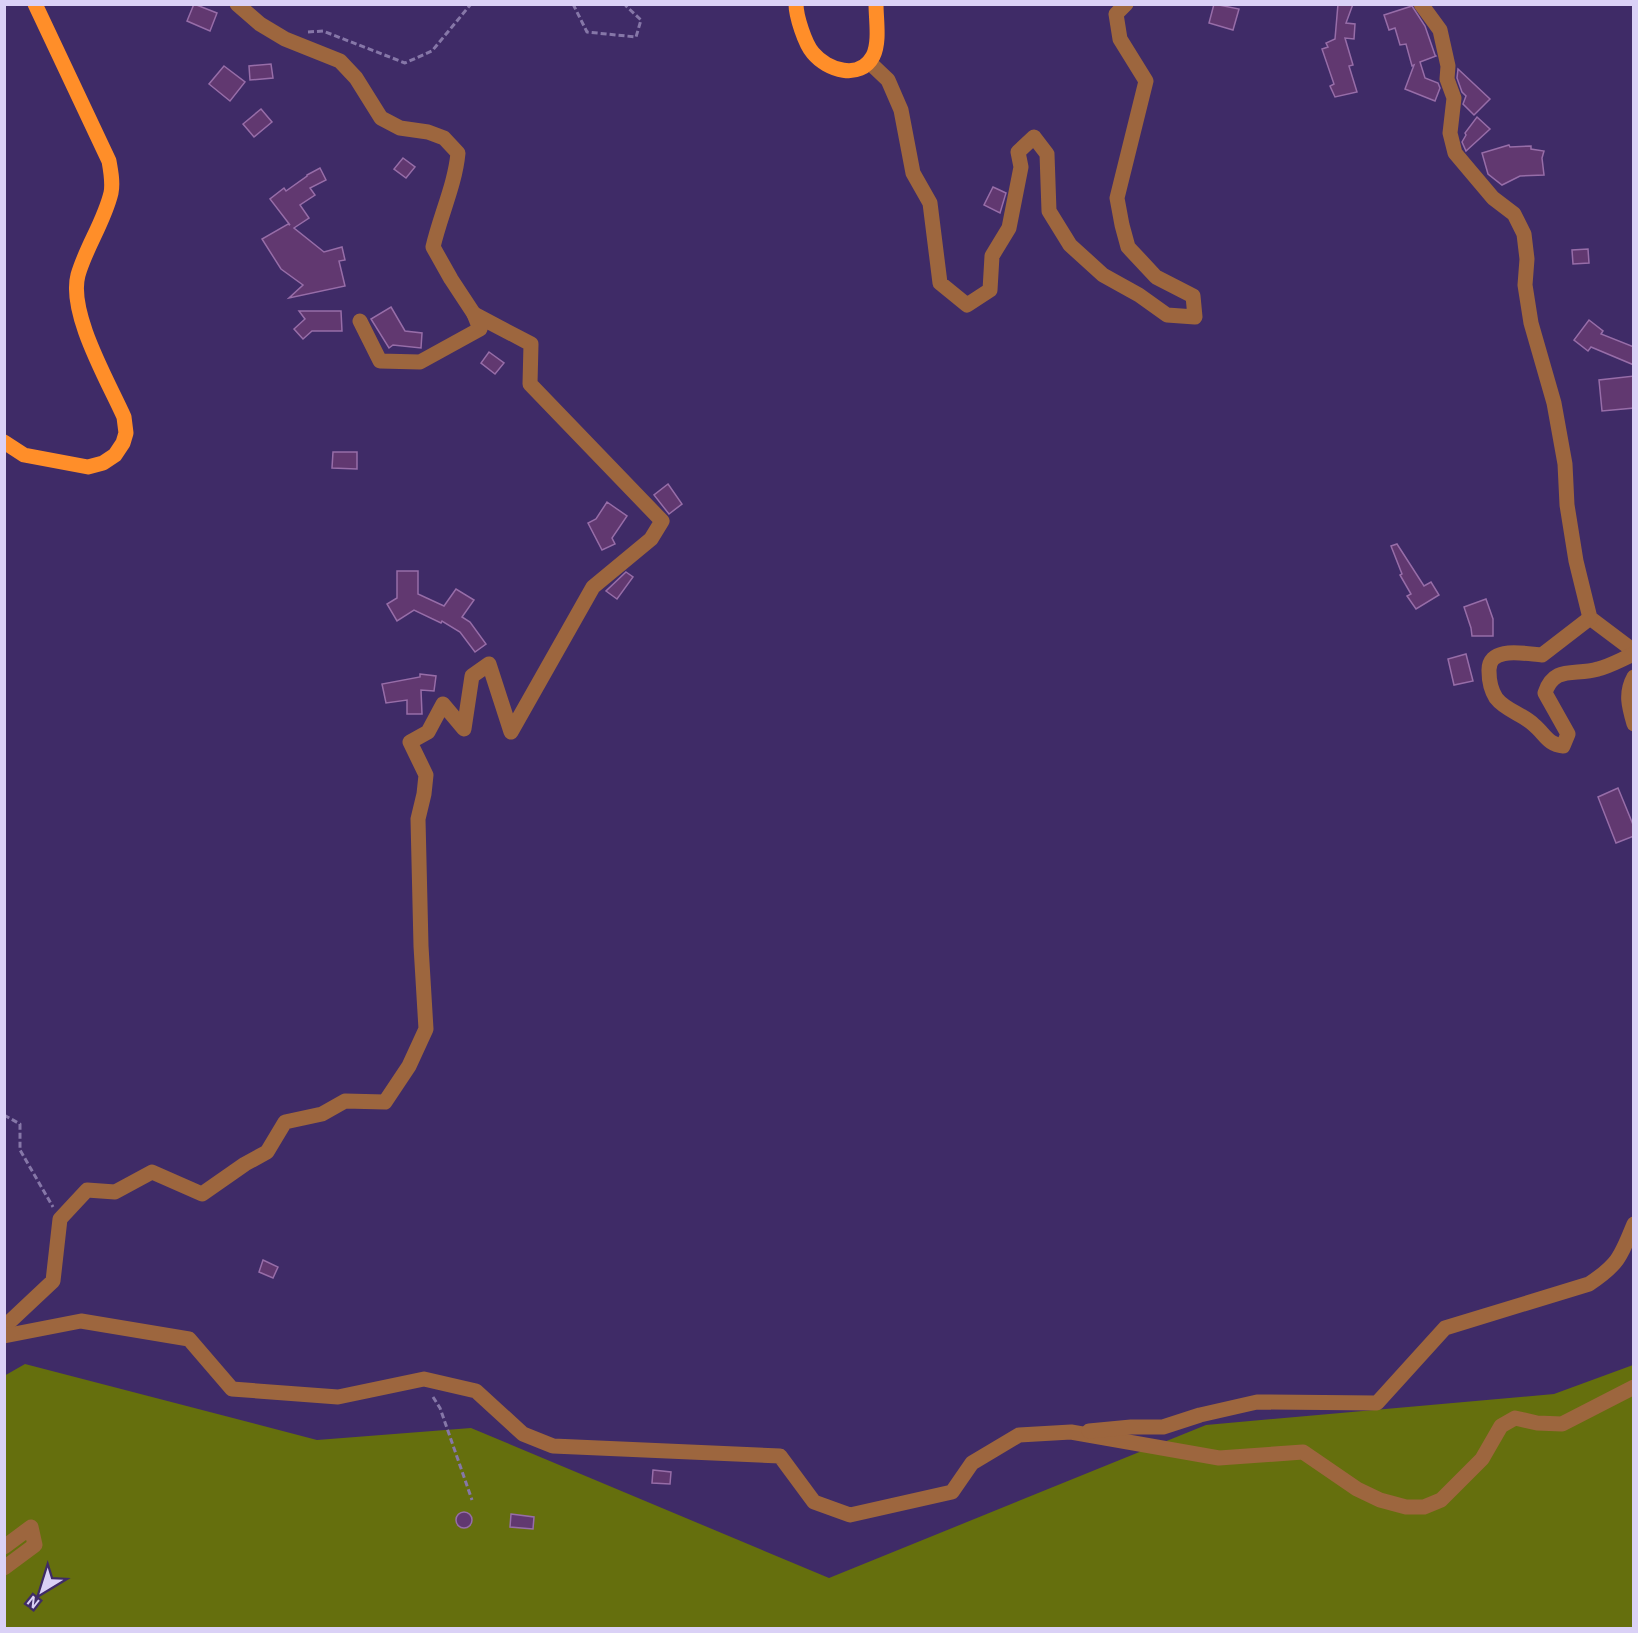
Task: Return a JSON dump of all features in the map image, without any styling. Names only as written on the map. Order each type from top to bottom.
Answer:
[{"type":"main road","points":[[4,442],[24,455],[88,467],[103,463],[115,455],[126,433],[124,417],[78,312],[76,294],[78,276],[110,194],[112,178],[109,161],[35,4]]},
{"type":"main road","points":[[796,4],[796,13],[811,51],[821,61],[833,68],[845,71],[857,70],[869,62],[873,55],[877,44],[876,4]]},
{"type":"street","points":[[237,4],[260,24],[285,39],[340,62],[357,78],[381,118],[400,128],[428,132],[444,138],[458,153],[457,167],[433,247],[474,314],[480,329],[420,362],[381,361],[360,321]]},
{"type":"street","points":[[869,62],[888,80],[901,110],[914,173],[930,203],[940,283],[967,305],[990,290],[992,256],[1009,228],[1021,167],[1018,152],[1034,136],[1047,154],[1049,211],[1070,245],[1103,274],[1167,315],[1195,317],[1193,296],[1156,277],[1128,247],[1122,225],[1117,198],[1146,81],[1120,39],[1116,14],[1126,4]]},
{"type":"street","points":[[1421,4],[1440,30],[1448,66],[1447,79],[1454,98],[1450,133],[1455,153],[1493,198],[1514,214],[1524,234],[1527,259],[1525,285],[1531,323],[1554,403],[1565,464],[1567,504],[1575,561],[1590,618],[1634,652],[1598,669],[1558,674],[1548,682],[1545,693],[1568,734],[1563,746],[1556,745],[1547,740],[1534,724],[1511,711],[1496,698],[1489,682],[1488,667],[1493,658],[1501,653],[1542,655],[1590,618]]},
{"type":"street","points":[[8,1332],[52,1281],[60,1219],[87,1190],[115,1192],[152,1172],[202,1194],[245,1164],[267,1152],[285,1122],[322,1114],[345,1101],[385,1102],[409,1066],[426,1029],[421,946],[418,819],[426,775],[410,742],[428,732],[443,704],[464,729],[472,675],[489,664],[511,732],[593,587],[651,539],[662,521],[530,384],[531,344],[474,314]]},
{"type":"street","points":[[1634,677],[1628,688],[1628,705],[1634,724]]},
{"type":"street","points":[[8,1332],[81,1321],[189,1339],[232,1389],[338,1397],[424,1379],[476,1391],[523,1434],[553,1446],[780,1456],[814,1502],[850,1515],[952,1492],[972,1463],[1018,1435],[1131,1426],[1163,1427],[1200,1415],[1257,1402],[1377,1403],[1445,1328],[1589,1284],[1606,1273],[1622,1256],[1634,1224]]},
{"type":"street","points":[[1071,1432],[1219,1458],[1303,1452],[1357,1489],[1380,1500],[1406,1507],[1424,1507],[1441,1500],[1482,1459],[1501,1426],[1515,1418],[1537,1423],[1562,1424],[1634,1387]]},
{"type":"street","points":[[4,1547],[31,1527],[35,1545],[4,1568]]},
{"type":"path","points":[[300,32],[323,31],[405,63],[432,51],[471,4]]},
{"type":"path","points":[[573,4],[587,32],[636,38],[641,21],[626,6],[627,4]]},
{"type":"path","points":[[4,1115],[20,1124],[20,1150],[60,1219]]},
{"type":"path","points":[[424,1379],[440,1408],[472,1500]]},
{"type":"green space","points":[[25,1364],[317,1440],[471,1428],[829,1578],[1206,1425],[1554,1394],[1633,1365],[1633,1628],[5,1628],[4,1376]]},
{"type":"building","points":[[194,4],[217,13],[210,31],[187,21]]},
{"type":"building","points":[[1214,4],[1239,9],[1233,30],[1209,23]]},
{"type":"building","points":[[1338,4],[1353,4],[1346,23],[1355,24],[1354,39],[1345,38],[1353,65],[1349,66],[1357,92],[1335,97],[1330,86],[1334,84],[1322,49],[1328,47],[1326,43],[1335,39]]},
{"type":"building","points":[[1412,6],[1425,26],[1436,56],[1420,62],[1425,78],[1438,83],[1440,88],[1435,101],[1405,89],[1414,65],[1412,66],[1406,44],[1400,45],[1395,28],[1389,30],[1384,15]]},
{"type":"building","points":[[271,64],[273,78],[250,80],[249,66]]},
{"type":"building","points":[[224,66],[245,82],[230,101],[209,84]]},
{"type":"building","points":[[1458,69],[1490,99],[1474,115],[1463,104],[1466,96],[1457,78]]},
{"type":"building","points":[[261,109],[272,122],[254,137],[243,124]]},
{"type":"building","points":[[1477,117],[1490,129],[1466,151],[1462,142],[1465,133]]},
{"type":"building","points":[[1509,145],[1510,147],[1531,146],[1531,149],[1544,151],[1542,158],[1544,175],[1520,176],[1502,185],[1488,174],[1482,153]]},
{"type":"building","points":[[403,158],[415,167],[406,178],[394,169]]},
{"type":"building","points":[[320,168],[326,180],[310,188],[315,195],[300,205],[309,218],[294,228],[324,252],[342,247],[345,260],[339,261],[345,286],[289,298],[303,285],[281,269],[262,239],[290,225],[270,199],[284,188],[286,191]]},
{"type":"building","points":[[993,187],[1006,193],[1000,213],[984,205]]},
{"type":"building","points":[[1588,249],[1589,263],[1573,264],[1572,250]]},
{"type":"building","points":[[391,307],[405,331],[422,333],[421,348],[393,345],[389,348],[371,319]]},
{"type":"building","points":[[299,311],[341,311],[342,331],[312,331],[303,339],[294,329],[305,319]]},
{"type":"building","points":[[1589,320],[1603,331],[1601,334],[1634,347],[1634,365],[1591,347],[1588,351],[1574,340]]},
{"type":"building","points":[[489,352],[504,363],[495,374],[481,363]]},
{"type":"building","points":[[1634,376],[1634,408],[1602,411],[1599,380]]},
{"type":"building","points":[[333,452],[357,452],[357,469],[332,468]]},
{"type":"building","points":[[668,484],[682,504],[669,514],[654,495]]},
{"type":"building","points":[[607,502],[627,516],[612,538],[615,544],[602,550],[588,523],[596,519]]},
{"type":"building","points":[[1397,544],[1424,586],[1431,582],[1439,595],[1416,609],[1407,596],[1411,594],[1400,575],[1402,574],[1391,546]]},
{"type":"building","points":[[397,571],[418,571],[418,594],[444,606],[456,589],[474,600],[462,617],[470,622],[486,644],[475,652],[460,632],[442,621],[441,623],[414,610],[397,621],[387,604],[397,598]]},
{"type":"building","points":[[626,572],[633,577],[617,599],[606,591]]},
{"type":"building","points":[[1486,599],[1493,619],[1493,636],[1472,636],[1464,607]]},
{"type":"building","points":[[1466,654],[1473,681],[1454,685],[1448,659]]},
{"type":"building","points":[[420,674],[436,676],[434,691],[421,690],[422,714],[407,714],[407,700],[386,703],[382,684],[420,677]]},
{"type":"building","points":[[1618,788],[1634,827],[1634,836],[1616,843],[1598,797]]},
{"type":"building","points":[[263,1260],[278,1267],[273,1278],[259,1272]]},
{"type":"building","points":[[653,1470],[671,1472],[670,1484],[652,1483]]},
{"type":"building","points":[[461,1512],[467,1512],[472,1520],[470,1526],[461,1528],[456,1523],[456,1517]]},
{"type":"building","points":[[511,1514],[534,1517],[533,1529],[510,1527]]}]
